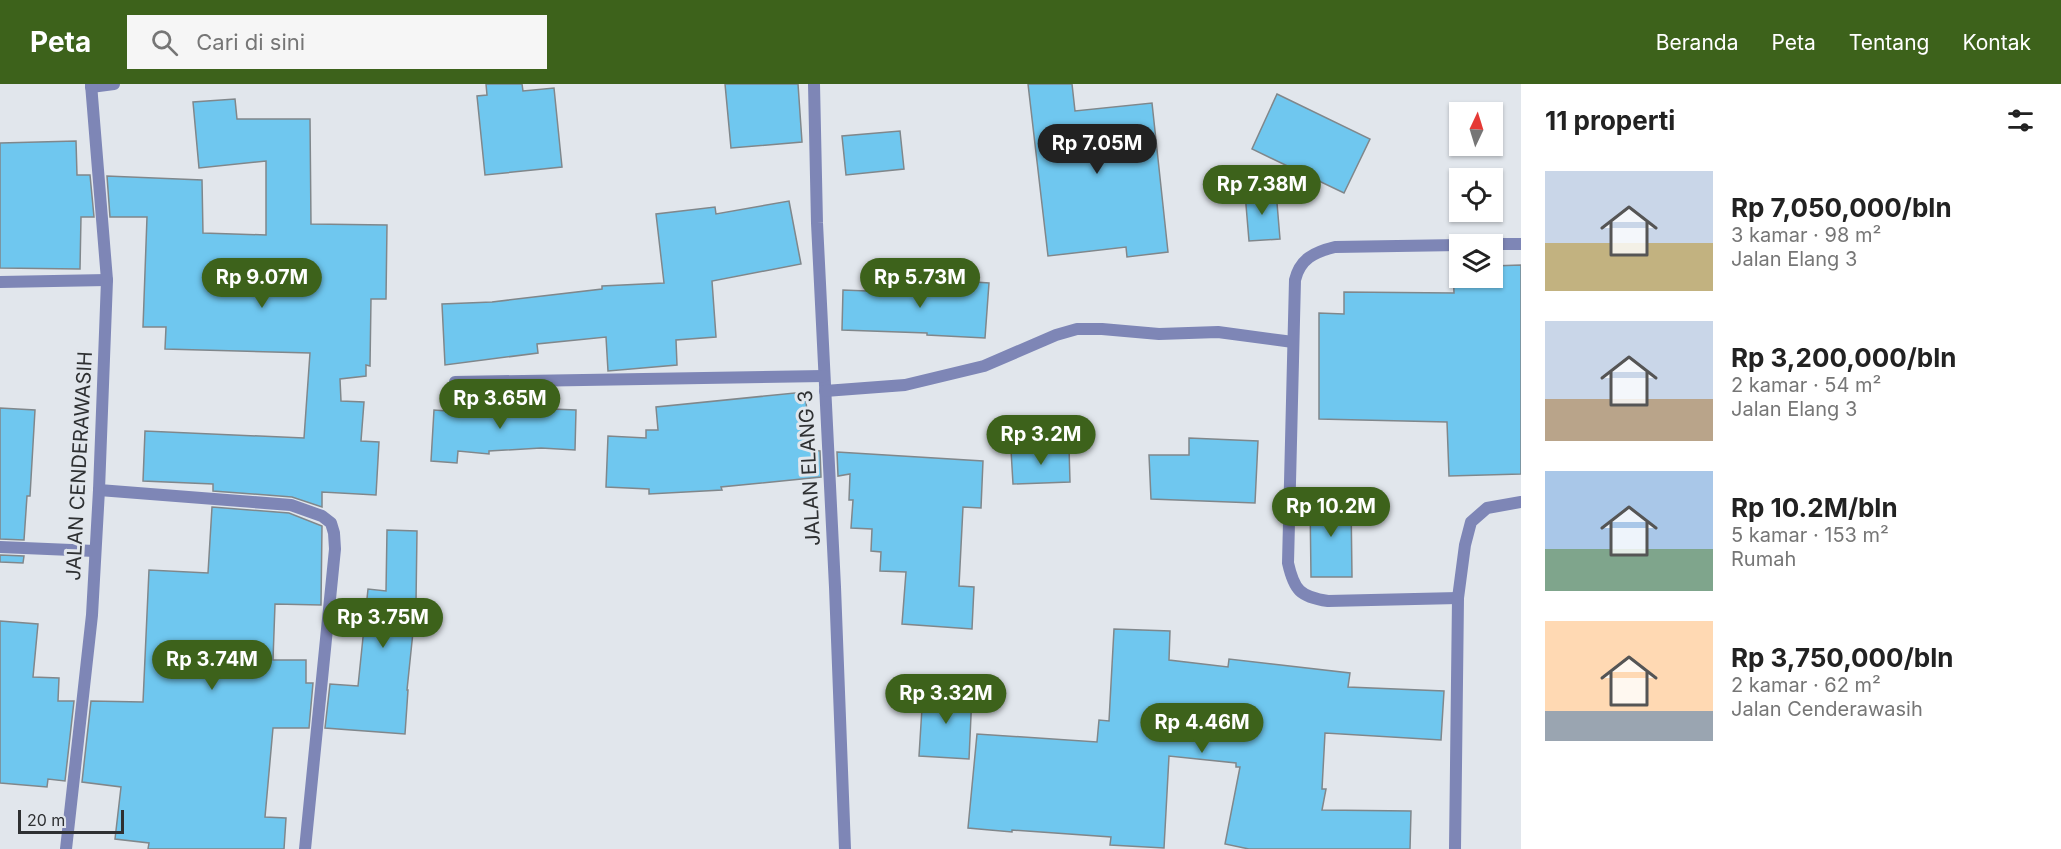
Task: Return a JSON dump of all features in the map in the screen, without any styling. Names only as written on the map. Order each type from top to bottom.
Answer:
[{"type":"street","points":[[91,86],[114,84]]},
{"type":"street","name":"JALAN ELANG 3","points":[[814,84],[817,223],[836,587],[845,849]]},
{"type":"street","name":"JALAN CENDERAWASIH","points":[[66,849],[92,615],[107,280],[91,86]]},
{"type":"street","points":[[1503,244],[1521,244]]},
{"type":"street","points":[[1449,245],[1335,246],[1319,251],[1298,266],[1295,280],[1288,562],[1292,580],[1299,592],[1311,598],[1328,601],[1458,598]]},
{"type":"street","points":[[0,282],[107,280]]},
{"type":"street","points":[[825,392],[905,385],[984,366],[1056,335],[1077,329],[1158,334],[1218,332],[1293,342]]},
{"type":"street","points":[[455,382],[824,376]]},
{"type":"street","points":[[99,490],[291,505],[322,516],[331,523],[335,549],[305,849]]},
{"type":"street","points":[[1455,849],[1458,598],[1465,545],[1471,522],[1487,508],[1521,502]]},
{"type":"street","points":[[0,547],[95,551]]},
{"type":"building","points":[[486,84],[522,84],[523,91],[554,88],[562,167],[485,175],[477,96],[487,95]]},
{"type":"building","points":[[725,84],[798,84],[802,142],[731,148]]},
{"type":"building","points":[[1028,84],[1072,84],[1075,111],[1152,103],[1168,252],[1127,257],[1126,247],[1048,256]]},
{"type":"building","points":[[1277,94],[1370,139],[1344,193],[1252,149]]},
{"type":"building","points":[[235,99],[237,119],[310,119],[311,224],[387,225],[386,299],[371,299],[370,366],[366,365],[366,376],[340,379],[341,401],[364,402],[361,441],[379,442],[376,495],[322,492],[322,507],[292,497],[213,491],[213,484],[143,481],[145,431],[304,438],[310,353],[165,349],[166,327],[143,327],[147,217],[110,217],[107,176],[202,180],[203,233],[266,235],[266,161],[199,168],[193,102]]},
{"type":"building","points":[[900,131],[904,169],[846,175],[842,136]]},
{"type":"building","points":[[76,141],[77,175],[90,175],[94,217],[81,217],[80,269],[0,268],[0,143]]},
{"type":"building","points":[[1276,191],[1280,239],[1249,241],[1245,193]]},
{"type":"building","points":[[789,201],[801,264],[712,281],[716,337],[676,340],[677,365],[608,371],[606,337],[537,344],[538,353],[445,365],[442,304],[492,302],[602,289],[602,286],[664,283],[656,214],[715,207],[716,214]]},
{"type":"building","points":[[1521,265],[1521,474],[1449,476],[1447,422],[1319,419],[1319,313],[1344,314],[1344,292],[1454,293],[1454,288],[1503,288],[1503,266]]},
{"type":"building","points":[[894,279],[989,283],[985,338],[842,330],[843,290],[893,292]]},
{"type":"building","points":[[805,392],[811,450],[820,451],[821,477],[721,487],[722,490],[649,494],[649,489],[606,487],[608,436],[646,438],[646,430],[658,430],[656,407]]},
{"type":"building","points":[[447,405],[576,410],[575,450],[541,448],[489,451],[489,454],[458,451],[457,463],[431,461],[434,410],[447,411]]},
{"type":"building","points":[[0,408],[35,410],[30,496],[27,496],[24,540],[0,539]]},
{"type":"building","points":[[1189,438],[1258,441],[1255,503],[1151,499],[1149,455],[1189,455]]},
{"type":"building","points":[[1069,447],[1070,482],[1013,484],[1011,450]]},
{"type":"building","points":[[837,452],[983,461],[981,508],[963,507],[959,586],[974,587],[972,629],[902,624],[906,572],[880,571],[881,552],[871,551],[872,529],[851,528],[853,500],[849,500],[850,474],[838,476]]},
{"type":"building","points":[[1351,499],[1352,577],[1311,577],[1310,500]]},
{"type":"building","points":[[212,507],[289,513],[322,526],[321,605],[275,604],[273,660],[306,660],[306,683],[313,683],[309,728],[273,728],[265,817],[286,818],[284,849],[148,849],[149,843],[115,839],[121,787],[82,782],[91,701],[143,702],[149,570],[208,573]]},
{"type":"building","points":[[387,530],[417,531],[416,603],[405,734],[325,728],[330,684],[358,686],[368,589],[386,591]]},
{"type":"building","points":[[0,555],[24,556],[23,563],[0,562]]},
{"type":"building","points":[[0,621],[38,624],[33,677],[59,678],[58,701],[74,701],[65,781],[48,779],[47,787],[0,783]]},
{"type":"building","points":[[1114,629],[1170,631],[1169,660],[1228,667],[1229,659],[1350,673],[1348,687],[1444,691],[1441,740],[1325,733],[1322,789],[1326,789],[1322,810],[1411,811],[1410,849],[1249,849],[1225,844],[1240,767],[1236,767],[1236,763],[1169,756],[1164,848],[1110,845],[1111,837],[968,828],[977,734],[1097,742],[1099,720],[1109,721]]},
{"type":"building","points":[[923,692],[972,694],[969,759],[919,756]]}]
